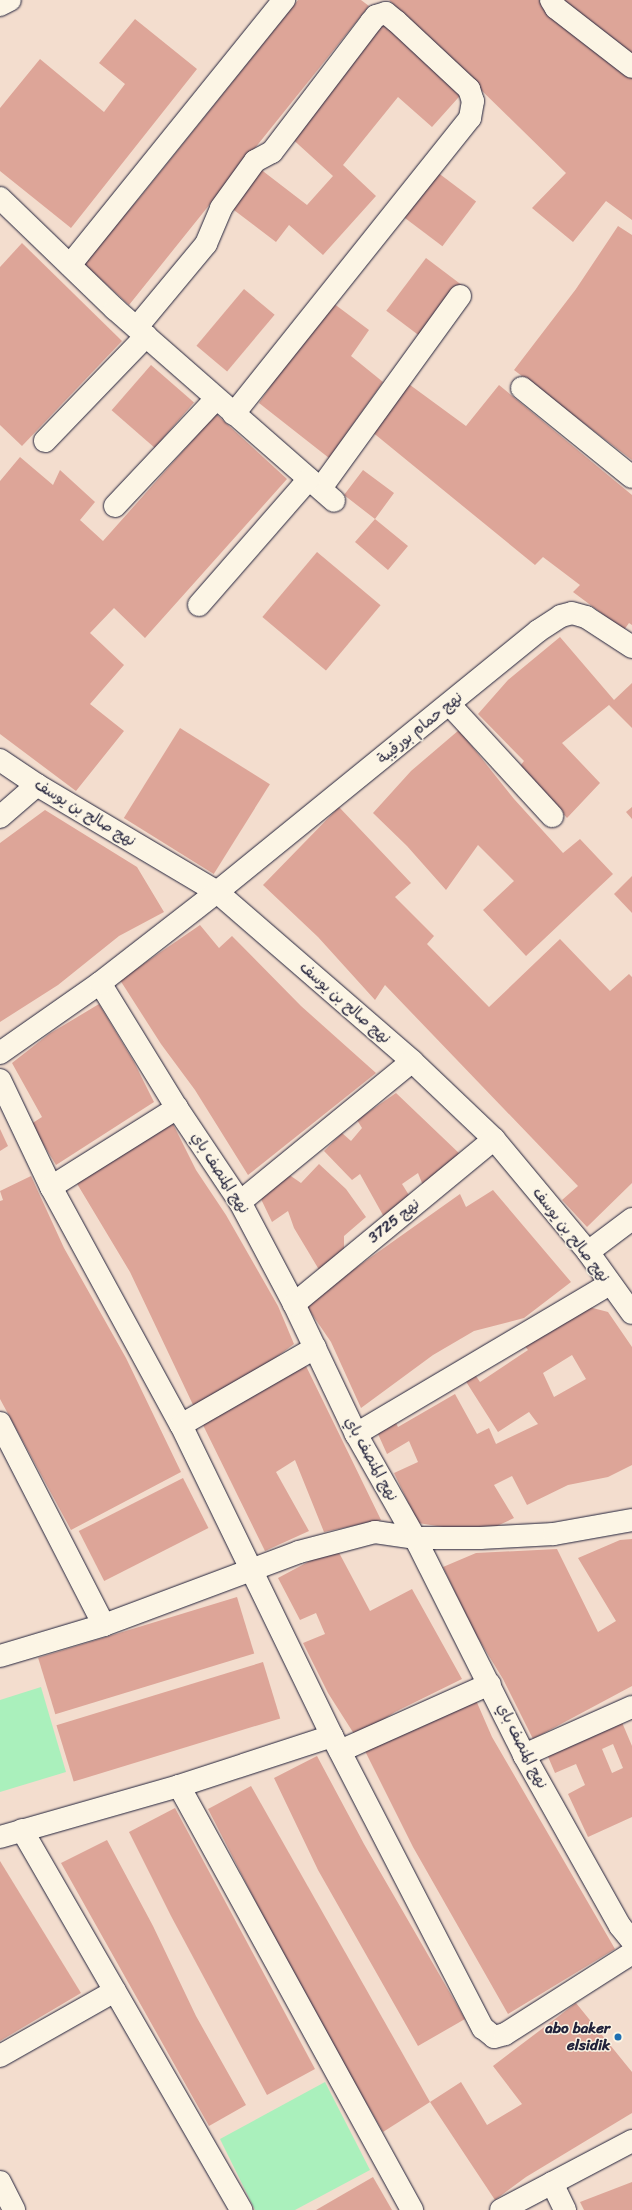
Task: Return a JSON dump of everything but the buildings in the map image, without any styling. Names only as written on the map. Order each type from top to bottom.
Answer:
[{"type":"street","points":[[0,5],[10,0]]},
{"type":"street","points":[[70,265],[284,0]]},
{"type":"street","points":[[551,0],[556,8],[632,67]]},
{"type":"street","points":[[45,441],[141,332],[206,244],[221,208],[255,161],[272,152],[371,22],[376,16],[386,13],[469,89],[473,101],[470,118],[234,414]]},
{"type":"street","points":[[0,198],[141,332],[321,490]]},
{"type":"street","points":[[198,605],[321,490],[460,296]]},
{"type":"street","points":[[522,388],[632,477]]},
{"type":"street","points":[[115,506],[216,399]]},
{"type":"street","name":"نهج حمام بورقيبة","points":[[0,1053],[100,983],[217,892],[538,631],[561,616],[572,613],[586,617],[632,647]]},
{"type":"street","points":[[450,704],[552,816]]},
{"type":"street","name":"نهج صالح بن يوسف","points":[[0,760],[37,785],[217,892],[412,1061],[494,1139],[588,1252],[632,1313]]},
{"type":"street","points":[[0,817],[37,785]]},
{"type":"street","name":"نهج المنصف باي","points":[[100,983],[177,1108],[240,1202],[294,1304],[356,1434],[415,1538],[490,1684],[524,1755],[628,1929]]},
{"type":"street","points":[[240,1202],[412,1061]]},
{"type":"street","points":[[0,1080],[51,1187],[182,1425],[336,1743],[476,2018],[489,2035],[494,2037],[505,2034],[632,1953]]},
{"type":"street","points":[[51,1187],[177,1108]]},
{"type":"street","name":"نهج 3725","points":[[294,1304],[494,1139]]},
{"type":"street","points":[[588,1252],[632,1219]]},
{"type":"street","points":[[356,1434],[610,1284]]},
{"type":"street","points":[[182,1425],[315,1348]]},
{"type":"street","points":[[0,1423],[104,1625]]},
{"type":"street","points":[[0,1656],[104,1625],[331,1542],[375,1532],[415,1538],[554,1534],[632,1520]]},
{"type":"street","points":[[0,1837],[336,1743],[490,1684]]},
{"type":"street","points":[[524,1755],[632,1707]]},
{"type":"street","points":[[179,1786],[412,2210]]},
{"type":"street","points":[[22,1830],[241,2210]]},
{"type":"street","points":[[0,2056],[115,1991]]},
{"type":"street","points":[[501,2210],[632,2141]]},
{"type":"street","points":[[0,2182],[14,2210]]},
{"type":"street","points":[[552,2183],[565,2210]]},
{"type":"green space","points":[[41,1687],[66,1772],[0,1792],[0,1700]]},
{"type":"green space","points":[[325,2082],[370,2170],[295,2210],[255,2210],[220,2139]]},
{"type":"place","name":"abo baker elsidik","points":[[618,2037]]}]
